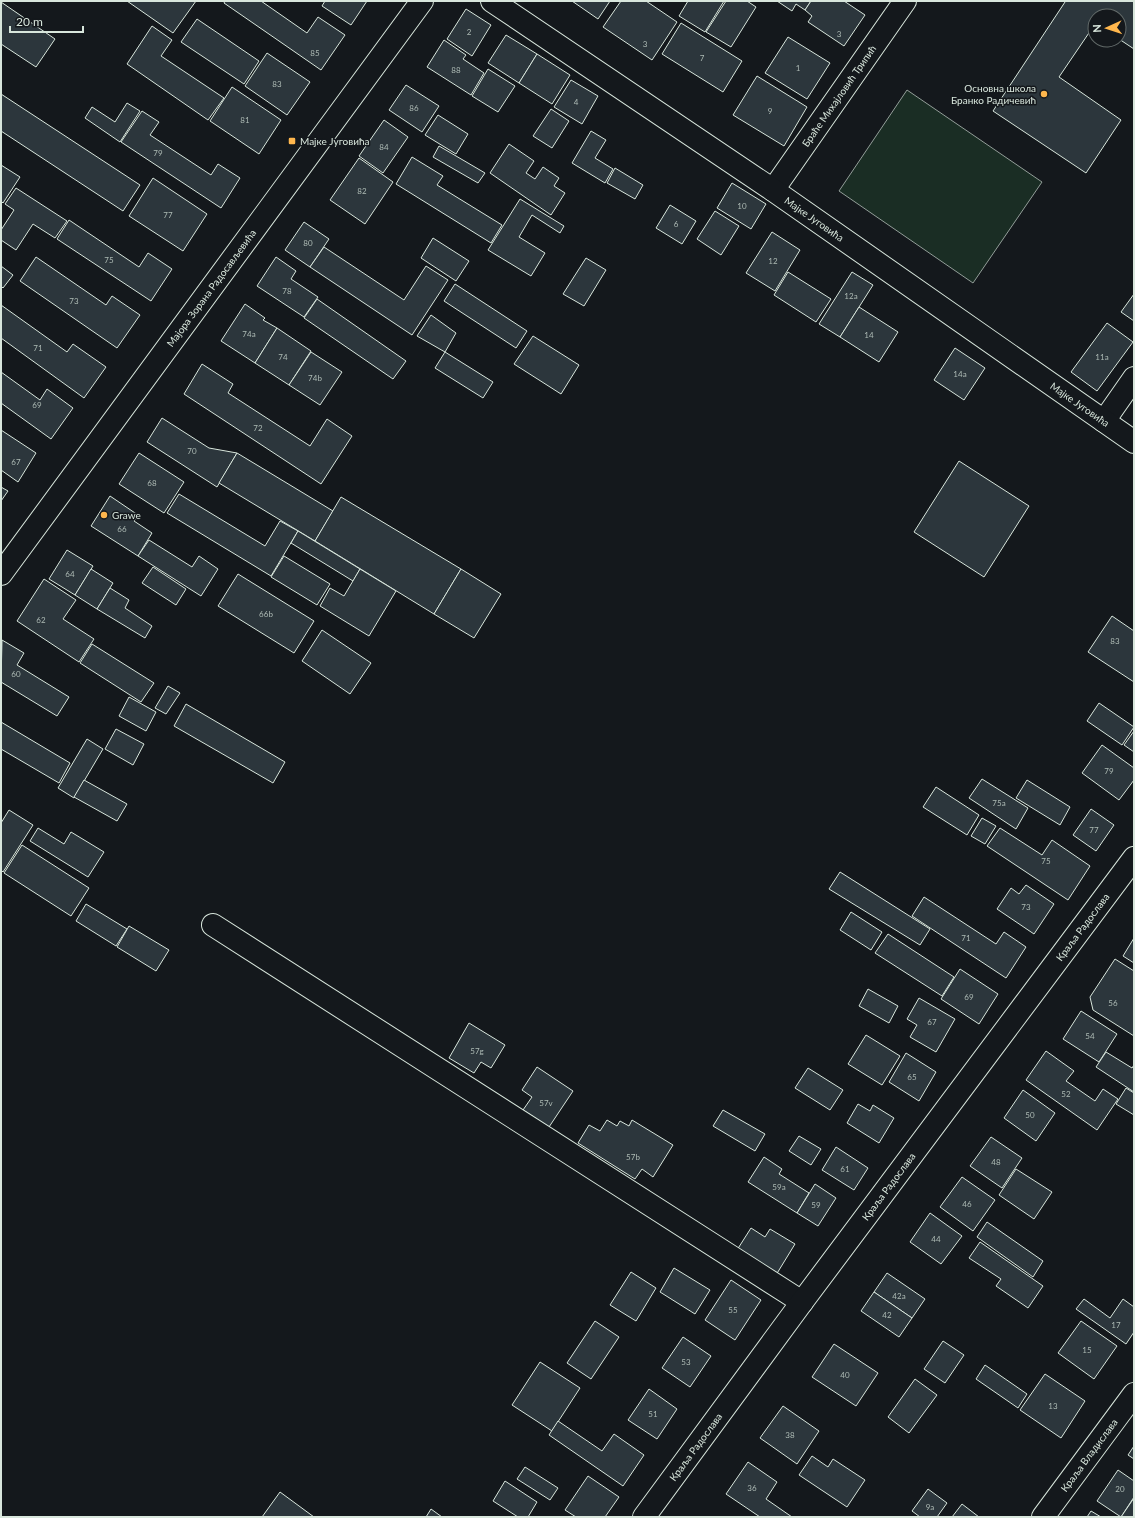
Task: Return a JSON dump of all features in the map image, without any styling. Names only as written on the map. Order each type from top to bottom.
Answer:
[{"type":"street","name":"Мајора Зорана Радосављевића","points":[[1,574],[422,1]]},
{"type":"street","name":"Мајке Југовића","points":[[492,1],[773,190],[1134,442]]},
{"type":"street","name":"Браће Михајловић Трипић","points":[[773,190],[905,1]]},
{"type":"street","points":[[1104,421],[1134,378]]},
{"type":"street","name":"Краља Радослава","points":[[644,1517],[802,1302],[1134,858]]},
{"type":"street","points":[[213,925],[802,1302]]},
{"type":"street","name":"Краља Владислава","points":[[1043,1517],[1134,1394]]},
{"type":"green space","points":[[907,90],[1042,182],[973,283],[839,191]]},
{"type":"building","points":[[127,1],[196,1],[173,33]]},
{"type":"building","points":[[225,1],[261,1],[307,33],[318,17],[345,35],[321,70],[224,3]]},
{"type":"building","points":[[325,1],[367,1],[351,25],[322,6]]},
{"type":"building","points":[[572,1],[610,1],[598,19]]},
{"type":"building","points":[[621,1],[646,1],[677,22],[652,60],[603,27]]},
{"type":"building","points":[[688,1],[724,1],[705,32],[679,16]]},
{"type":"building","points":[[726,1],[747,1],[756,7],[731,47],[706,32]]},
{"type":"building","points":[[777,1],[811,1],[805,10],[796,4],[792,11]]},
{"type":"building","points":[[811,1],[844,1],[865,15],[844,46],[808,22],[812,16],[805,10]]},
{"type":"building","name":"Основна школа Бранко Радичевић","points":[[1064,1],[1134,1],[1134,49],[1127,44],[1127,8],[1087,8],[1087,36],[1059,77],[1121,120],[1086,173],[993,111],[1065,2]]},
{"type":"building","points":[[1,2],[55,39],[36,67],[1,44]]},
{"type":"building","points":[[466,9],[491,25],[472,56],[447,39]]},
{"type":"building","points":[[197,19],[259,61],[244,84],[181,42]]},
{"type":"building","points":[[681,23],[742,61],[723,92],[662,54]]},
{"type":"building","points":[[152,26],[172,40],[161,56],[224,98],[208,120],[127,64]]},
{"type":"building","points":[[506,35],[537,54],[519,83],[488,63]]},
{"type":"building","points":[[788,37],[830,63],[807,99],[765,73]]},
{"type":"building","points":[[444,40],[466,55],[463,59],[484,73],[471,95],[427,67]]},
{"type":"building","points":[[267,53],[310,82],[287,115],[245,86]]},
{"type":"building","points":[[537,54],[570,75],[552,104],[519,83]]},
{"type":"building","points":[[488,69],[515,86],[498,112],[472,96]]},
{"type":"building","points":[[757,76],[807,107],[784,146],[733,115]]},
{"type":"building","points":[[571,80],[598,96],[582,124],[554,107]]},
{"type":"building","points":[[406,85],[439,106],[422,132],[389,110]]},
{"type":"building","points":[[232,87],[281,120],[259,154],[210,121]]},
{"type":"building","points":[[1,94],[140,185],[123,211],[1,131]]},
{"type":"building","points":[[127,103],[140,111],[120,142],[85,118],[92,107],[115,122]]},
{"type":"building","points":[[551,109],[569,121],[552,148],[533,136]]},
{"type":"building","points":[[142,111],[159,122],[150,135],[211,175],[218,164],[240,178],[221,208],[121,142]]},
{"type":"building","points":[[438,115],[468,134],[456,154],[425,135]]},
{"type":"building","points":[[384,120],[408,137],[383,173],[359,156]]},
{"type":"building","points":[[591,131],[606,140],[595,158],[613,169],[605,183],[572,163]]},
{"type":"building","points":[[509,144],[534,161],[526,173],[535,179],[543,167],[559,178],[554,186],[565,193],[551,215],[490,173]]},
{"type":"building","points":[[439,146],[485,173],[478,183],[433,157]]},
{"type":"building","points":[[412,157],[443,176],[437,185],[502,225],[491,243],[396,184]]},
{"type":"building","points":[[359,158],[393,182],[365,224],[330,200]]},
{"type":"building","points":[[1,165],[20,177],[3,203],[1,201]]},
{"type":"building","points":[[615,168],[643,185],[635,199],[607,183]]},
{"type":"building","points":[[153,178],[207,214],[183,251],[129,216]]},
{"type":"building","points":[[732,183],[766,204],[751,229],[717,208]]},
{"type":"building","points":[[16,188],[67,221],[55,238],[33,224],[16,250],[1,240],[1,230],[14,210],[5,204]]},
{"type":"building","points":[[520,199],[564,226],[560,233],[532,215],[519,237],[545,253],[531,276],[488,250]]},
{"type":"building","points":[[670,205],[696,221],[682,244],[656,228]]},
{"type":"building","points":[[715,211],[739,226],[721,255],[697,239]]},
{"type":"building","points":[[69,220],[139,267],[148,253],[172,269],[151,301],[57,239]]},
{"type":"building","points":[[304,222],[329,239],[310,267],[285,250]]},
{"type":"building","points":[[772,232],[800,250],[775,291],[746,273]]},
{"type":"building","points":[[433,238],[469,261],[456,281],[421,258]]},
{"type":"building","points":[[324,247],[404,300],[426,266],[448,280],[412,335],[310,267]]},
{"type":"building","points":[[36,257],[106,305],[112,296],[140,315],[117,348],[20,281]]},
{"type":"building","points":[[276,257],[296,271],[291,279],[318,297],[304,317],[257,286]]},
{"type":"building","points":[[586,258],[606,270],[584,306],[563,294]]},
{"type":"building","points":[[1,266],[13,275],[3,288],[1,286]]},
{"type":"building","points":[[788,272],[831,299],[816,322],[774,295]]},
{"type":"building","points":[[852,272],[873,285],[840,337],[819,324]]},
{"type":"building","points":[[455,284],[527,331],[516,348],[444,301]]},
{"type":"building","points":[[1134,294],[1134,321],[1121,312]]},
{"type":"building","points":[[317,299],[406,361],[393,379],[304,318]]},
{"type":"building","points":[[245,304],[265,318],[263,320],[277,328],[255,363],[221,341]]},
{"type":"building","points":[[1,305],[67,352],[73,344],[106,367],[84,398],[1,338]]},
{"type":"building","points":[[859,307],[898,332],[879,362],[840,337]]},
{"type":"building","points":[[431,315],[456,333],[445,352],[417,336]]},
{"type":"building","points":[[1107,323],[1133,342],[1097,391],[1071,372]]},
{"type":"building","points":[[277,328],[311,351],[289,385],[255,363]]},
{"type":"building","points":[[533,336],[579,365],[561,394],[514,364]]},
{"type":"building","points":[[955,348],[985,368],[964,400],[934,380]]},
{"type":"building","points":[[311,352],[342,372],[320,405],[289,385]]},
{"type":"building","points":[[445,352],[493,382],[483,398],[435,368]]},
{"type":"building","points":[[202,364],[233,384],[228,393],[310,446],[327,419],[352,436],[321,484],[184,394]]},
{"type":"building","points":[[1,372],[40,400],[47,389],[73,408],[51,439],[1,403]]},
{"type":"building","points":[[162,418],[209,448],[237,453],[217,487],[147,442]]},
{"type":"building","points":[[1,430],[36,453],[18,482],[1,470]]},
{"type":"building","points":[[139,453],[184,482],[164,513],[119,484]]},
{"type":"building","points":[[237,453],[333,511],[315,541],[219,483]]},
{"type":"building","points":[[959,461],[1029,506],[984,577],[914,532]]},
{"type":"building","points":[[1,487],[8,491],[1,501]]},
{"type":"building","points":[[179,494],[265,546],[280,521],[298,531],[271,576],[167,513]]},
{"type":"building","points":[[110,496],[138,515],[134,521],[152,533],[138,556],[91,526]]},
{"type":"building","points":[[341,497],[461,569],[434,614],[315,541]]},
{"type":"building","points":[[298,531],[360,569],[353,581],[291,543]]},
{"type":"building","points":[[149,540],[192,567],[199,556],[218,569],[201,596],[138,556]]},
{"type":"building","points":[[67,550],[93,566],[75,595],[49,579]]},
{"type":"building","points":[[284,556],[330,584],[317,605],[271,577]]},
{"type":"building","points":[[153,567],[186,589],[176,605],[142,583]]},
{"type":"building","points":[[91,569],[113,583],[97,609],[75,595]]},
{"type":"building","points":[[360,569],[396,591],[369,636],[320,606],[330,588],[344,596]]},
{"type":"building","points":[[461,569],[501,594],[474,638],[434,614]]},
{"type":"building","points":[[238,574],[314,621],[294,653],[218,606]]},
{"type":"building","points":[[44,579],[76,600],[63,619],[94,639],[79,662],[17,621]]},
{"type":"building","points":[[110,588],[129,600],[125,608],[152,626],[145,638],[97,609]]},
{"type":"building","points":[[1112,616],[1134,631],[1134,682],[1088,652]]},
{"type":"building","points":[[322,630],[371,663],[350,694],[302,661]]},
{"type":"building","points":[[2,640],[24,653],[17,665],[69,697],[57,716],[1,682]]},
{"type":"building","points":[[92,644],[154,683],[141,702],[80,663]]},
{"type":"building","points":[[168,686],[180,693],[166,714],[155,708]]},
{"type":"building","points":[[129,697],[156,712],[146,731],[119,716]]},
{"type":"building","points":[[1099,703],[1134,727],[1122,745],[1087,721]]},
{"type":"building","points":[[186,704],[285,762],[273,783],[174,726]]},
{"type":"building","points":[[1,722],[70,763],[59,783],[1,749]]},
{"type":"building","points":[[116,729],[144,744],[133,765],[105,749]]},
{"type":"building","points":[[1134,731],[1134,752],[1124,745]]},
{"type":"building","points":[[87,739],[103,749],[74,798],[58,788]]},
{"type":"building","points":[[1102,745],[1134,768],[1134,780],[1119,800],[1082,773]]},
{"type":"building","points":[[982,779],[1028,808],[1016,829],[969,798]]},
{"type":"building","points":[[84,780],[127,804],[117,821],[74,797]]},
{"type":"building","points":[[1027,780],[1070,807],[1060,825],[1016,798]]},
{"type":"building","points":[[936,787],[979,815],[967,835],[923,807]]},
{"type":"building","points":[[1091,809],[1114,825],[1096,851],[1073,835]]},
{"type":"building","points":[[9,810],[33,825],[3,872],[1,870],[1,823]]},
{"type":"building","points":[[982,818],[996,826],[985,844],[971,836]]},
{"type":"building","points":[[38,828],[64,844],[71,832],[104,852],[88,877],[30,841]]},
{"type":"building","points":[[1000,828],[1042,855],[1052,840],[1090,866],[1068,900],[987,846]]},
{"type":"building","points":[[22,845],[89,888],[71,916],[4,873]]},
{"type":"building","points":[[840,872],[930,929],[920,945],[829,889]]},
{"type":"building","points":[[1026,885],[1054,904],[1034,934],[997,909],[1011,888],[1019,894]]},
{"type":"building","points":[[924,897],[996,944],[1004,932],[1026,947],[1006,978],[912,916]]},
{"type":"building","points":[[86,904],[127,929],[116,946],[76,921]]},
{"type":"building","points":[[851,912],[882,932],[871,950],[840,930]]},
{"type":"building","points":[[129,926],[169,950],[156,971],[117,947]]},
{"type":"building","points":[[888,934],[954,977],[942,996],[875,953]]},
{"type":"building","points":[[1134,938],[1134,963],[1123,956]]},
{"type":"building","points":[[1115,959],[1134,971],[1134,1036],[1093,1010],[1090,997]]},
{"type":"building","points":[[960,969],[998,994],[979,1024],[941,999]]},
{"type":"building","points":[[868,989],[898,1006],[889,1023],[859,1006]]},
{"type":"building","points":[[919,998],[955,1019],[936,1052],[910,1037],[917,1025],[907,1019]]},
{"type":"building","points":[[1081,1011],[1117,1034],[1099,1062],[1063,1039]]},
{"type":"building","points":[[469,1023],[505,1045],[491,1068],[481,1062],[474,1073],[449,1058]]},
{"type":"building","points":[[866,1035],[900,1056],[882,1085],[848,1064]]},
{"type":"building","points":[[1046,1051],[1074,1071],[1066,1081],[1095,1101],[1103,1089],[1118,1099],[1097,1130],[1026,1080]]},
{"type":"building","points":[[1106,1052],[1132,1068],[1134,1065],[1134,1092],[1096,1067]]},
{"type":"building","points":[[906,1053],[936,1072],[919,1101],[889,1082]]},
{"type":"building","points":[[537,1067],[573,1091],[549,1127],[523,1110],[532,1097],[522,1090]]},
{"type":"building","points":[[808,1068],[843,1090],[830,1110],[795,1088]]},
{"type":"building","points":[[1126,1088],[1134,1093],[1134,1115],[1116,1104]]},
{"type":"building","points":[[1023,1090],[1055,1113],[1036,1141],[1004,1118]]},
{"type":"building","points":[[858,1104],[870,1111],[873,1105],[894,1118],[879,1143],[847,1123]]},
{"type":"building","points":[[723,1110],[765,1134],[755,1151],[713,1126]]},
{"type":"building","points":[[607,1120],[617,1126],[620,1121],[629,1126],[632,1120],[673,1145],[653,1177],[642,1169],[635,1179],[578,1143],[589,1125],[600,1131]]},
{"type":"building","points":[[799,1136],[821,1149],[811,1165],[789,1151]]},
{"type":"building","points":[[991,1137],[1022,1158],[1002,1188],[970,1166]]},
{"type":"building","points":[[836,1147],[868,1168],[854,1190],[822,1170]]},
{"type":"building","points":[[764,1157],[782,1169],[779,1174],[809,1193],[797,1213],[748,1182]]},
{"type":"building","points":[[1016,1169],[1052,1192],[1034,1219],[999,1195]]},
{"type":"building","points":[[962,1177],[995,1200],[973,1231],[940,1207]]},
{"type":"building","points":[[815,1184],[836,1198],[818,1226],[797,1213]]},
{"type":"building","points":[[930,1213],[962,1236],[941,1264],[910,1242]]},
{"type":"building","points":[[987,1222],[1043,1261],[1033,1277],[977,1237]]},
{"type":"building","points":[[751,1228],[765,1237],[770,1229],[795,1244],[776,1275],[737,1250]]},
{"type":"building","points":[[980,1242],[1043,1286],[1028,1308],[996,1286],[1001,1279],[969,1258]]},
{"type":"building","points":[[674,1268],[710,1290],[695,1314],[660,1292]]},
{"type":"building","points":[[631,1272],[656,1288],[636,1321],[610,1305]]},
{"type":"building","points":[[887,1273],[925,1299],[912,1318],[874,1292]]},
{"type":"building","points":[[731,1280],[761,1300],[735,1340],[705,1320]]},
{"type":"building","points":[[874,1292],[912,1318],[899,1337],[861,1311]]},
{"type":"building","points":[[1084,1299],[1110,1318],[1123,1299],[1134,1307],[1134,1332],[1126,1344],[1076,1309]]},
{"type":"building","points":[[595,1321],[619,1337],[591,1379],[567,1363]]},
{"type":"building","points":[[1081,1321],[1117,1346],[1094,1379],[1058,1353]]},
{"type":"building","points":[[683,1337],[711,1356],[690,1387],[662,1368]]},
{"type":"building","points":[[943,1341],[964,1355],[945,1383],[924,1369]]},
{"type":"building","points":[[834,1344],[878,1373],[856,1406],[812,1377]]},
{"type":"building","points":[[540,1362],[580,1388],[552,1431],[512,1405]]},
{"type":"building","points":[[985,1365],[1027,1394],[1018,1408],[976,1379]]},
{"type":"building","points":[[1045,1374],[1085,1401],[1061,1438],[1020,1410]]},
{"type":"building","points":[[915,1379],[937,1395],[909,1433],[888,1417]]},
{"type":"building","points":[[649,1389],[677,1409],[657,1439],[628,1420]]},
{"type":"building","points":[[783,1406],[819,1431],[797,1464],[760,1438]]},
{"type":"building","points":[[558,1421],[602,1451],[614,1434],[644,1455],[623,1486],[549,1435]]},
{"type":"building","points":[[1134,1446],[1134,1459],[1128,1455]]},
{"type":"building","points":[[812,1456],[828,1467],[833,1459],[865,1480],[847,1507],[799,1475]]},
{"type":"building","points":[[748,1462],[777,1482],[766,1499],[792,1517],[760,1517],[726,1494]]},
{"type":"building","points":[[525,1467],[558,1488],[550,1500],[517,1479]]},
{"type":"building","points":[[1118,1470],[1134,1481],[1134,1497],[1121,1517],[1097,1501]]},
{"type":"building","points":[[588,1476],[619,1497],[605,1517],[576,1517],[565,1510]]},
{"type":"building","points":[[505,1481],[537,1502],[528,1517],[518,1517],[493,1501]]},
{"type":"building","points":[[928,1489],[947,1503],[937,1517],[920,1517],[912,1511]]},
{"type":"building","points":[[280,1492],[314,1517],[262,1517]]},
{"type":"building","points":[[1134,1498],[1134,1517],[1121,1517]]},
{"type":"building","points":[[962,1504],[979,1517],[952,1517]]},
{"type":"building","points":[[431,1509],[442,1517],[426,1517]]},
{"type":"building","points":[[1091,1511],[1101,1517],[1087,1517]]},
{"type":"place","name":"Основна школа Бранко Радичевић","points":[[1044,94]]},
{"type":"place","name":"Мајке Југовића","points":[[292,141]]},
{"type":"place","name":"Grawe","points":[[104,515]]}]
